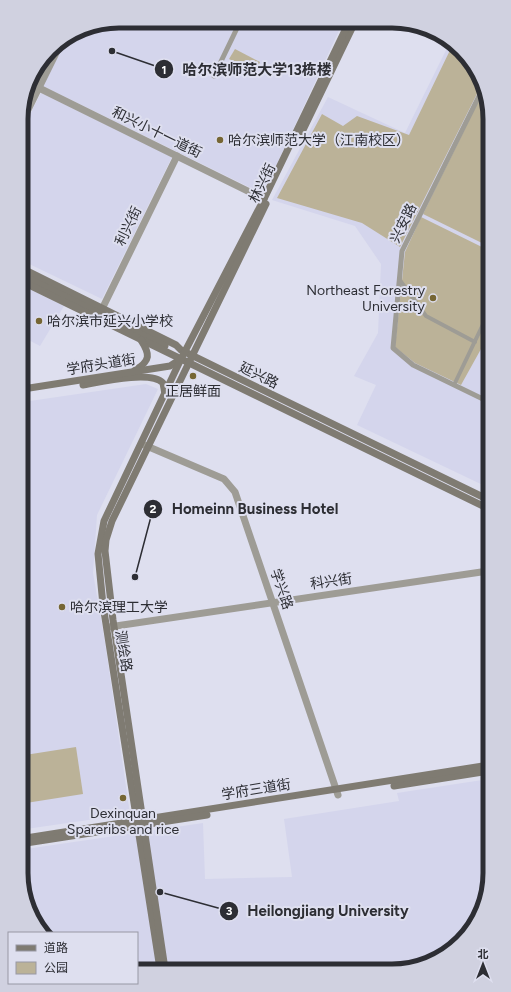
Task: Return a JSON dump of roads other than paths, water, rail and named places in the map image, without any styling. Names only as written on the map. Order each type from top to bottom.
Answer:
[{"type":"main road","name":"林兴街","points":[[182,351],[264,199],[347,28]]},
{"type":"main road","name":"林兴街","points":[[192,355],[352,28]]},
{"type":"main road","name":"延兴路","points":[[28,271],[176,344],[182,351],[483,498]]},
{"type":"main road","points":[[28,278],[174,350],[182,351]]},
{"type":"main road","name":"延兴路","points":[[28,284],[483,506]]},
{"type":"main road","points":[[128,373],[141,367],[147,359],[148,352],[141,340]]},
{"type":"main road","name":"测绘路","points":[[145,445],[165,394],[181,359],[182,351]]},
{"type":"main road","name":"测绘路","points":[[159,964],[140,823],[110,626],[99,565],[100,538],[110,508],[192,355]]},
{"type":"main road","name":"学府头道街","points":[[28,388],[170,366],[181,359]]},
{"type":"main road","name":"学府头道街","points":[[28,393],[147,377],[161,380],[164,385],[165,394]]},
{"type":"main road","name":"学府三道街","points":[[337,792],[483,766]]},
{"type":"main road","name":"学府三道街","points":[[28,843],[140,823],[337,792],[483,772]]},
{"type":"main road","name":"测绘路","points":[[140,823],[164,964]]},
{"type":"main road","name":"学府三道街","points":[[28,838],[140,823]]},
{"type":"street","points":[[214,76],[237,28]]},
{"type":"street","points":[[29,108],[55,55]]},
{"type":"street","name":"和兴小十一道街","points":[[39,88],[264,199]]},
{"type":"street","name":"兴安路","points":[[481,99],[402,251],[393,348],[413,365],[483,399]]},
{"type":"street","name":"利兴街","points":[[103,307],[177,156]]},
{"type":"street","points":[[399,279],[426,316],[475,342]]},
{"type":"street","points":[[454,385],[483,325]]},
{"type":"street","name":"学兴路","points":[[145,445],[224,479],[231,485],[235,492],[337,792]]},
{"type":"street","name":"科兴街","points":[[110,626],[483,572]]},
{"type":"place","name":"哈尔滨师范大学13栋楼","points":[[112,51]]},
{"type":"place","name":"哈尔滨师范大学（江南校区）","points":[[220,140]]},
{"type":"place","name":"Northeast Forestry University","points":[[433,298]]},
{"type":"place","name":"哈尔滨市延兴小学校","points":[[39,321]]},
{"type":"place","name":"正居鲜面","points":[[193,376]]},
{"type":"place","name":"Homeinn Business Hotel","points":[[135,577]]},
{"type":"place","name":"哈尔滨理工大学","points":[[62,607]]},
{"type":"place","name":"Dexinquan Spareribs and rice","points":[[123,798]]},
{"type":"place","name":"Heilongjiang University","points":[[160,892]]}]
